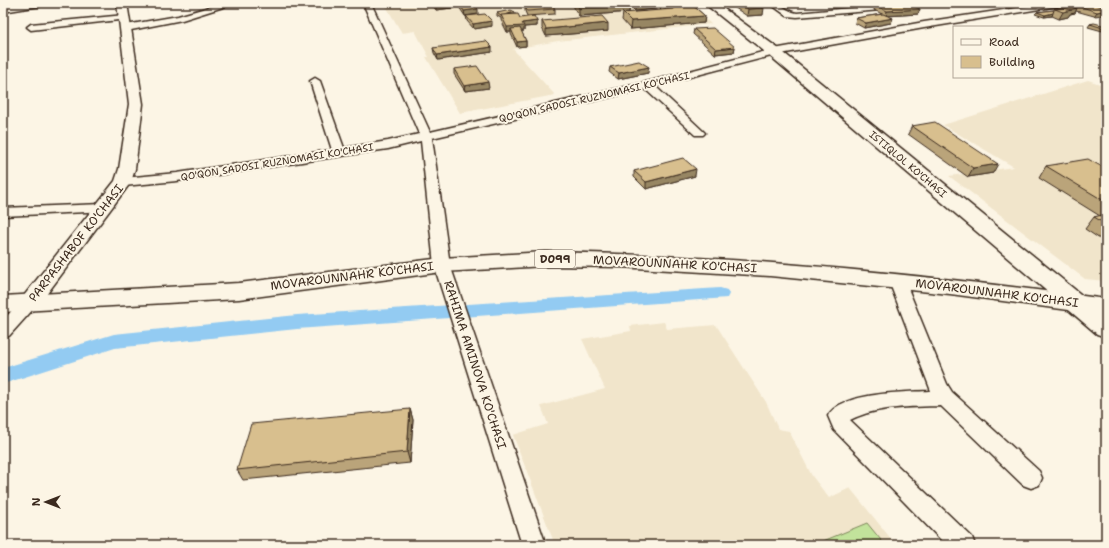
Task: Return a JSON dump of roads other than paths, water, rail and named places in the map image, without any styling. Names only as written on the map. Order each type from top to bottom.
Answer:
[{"type":"main road","points":[[3,9],[40,3]]},
{"type":"main road","name":"ISTIQLOL KO'CHASI","points":[[709,3],[774,52],[1106,328]]},
{"type":"main road","name":"MOVAROUNNAHR KO'CHASI","points":[[3,304],[239,291],[442,265],[545,259],[620,260],[770,269],[950,286],[1106,307]]},
{"type":"street","points":[[31,27],[124,16],[179,18],[232,3]]},
{"type":"street","name":"RAHIMA AMINOVA KO'CHASI","points":[[366,3],[426,136],[442,265],[534,545]]},
{"type":"street","points":[[773,3],[790,14],[797,16],[905,6],[908,5],[907,3]]},
{"type":"street","points":[[1015,3],[1032,8]]},
{"type":"street","name":"QO'QON SADOSI RUZNOMASI KO'CHASI","points":[[123,182],[177,177],[388,145],[647,85],[774,52],[1064,3]]},
{"type":"street","points":[[1078,3],[1106,12]]},
{"type":"street","name":"PARPASHABOF KO'CHASI","points":[[3,331],[30,302],[123,182],[127,169],[136,104],[124,16]]},
{"type":"street","points":[[315,81],[339,152]]},
{"type":"street","points":[[647,85],[699,133]]},
{"type":"street","points":[[3,212],[103,208]]},
{"type":"street","points":[[896,281],[938,386],[945,398],[1031,478]]},
{"type":"street","points":[[945,398],[898,400],[861,405],[838,416],[841,424],[963,545]]},
{"type":"waterway","points":[[3,376],[114,341],[297,322],[720,294]]}]
